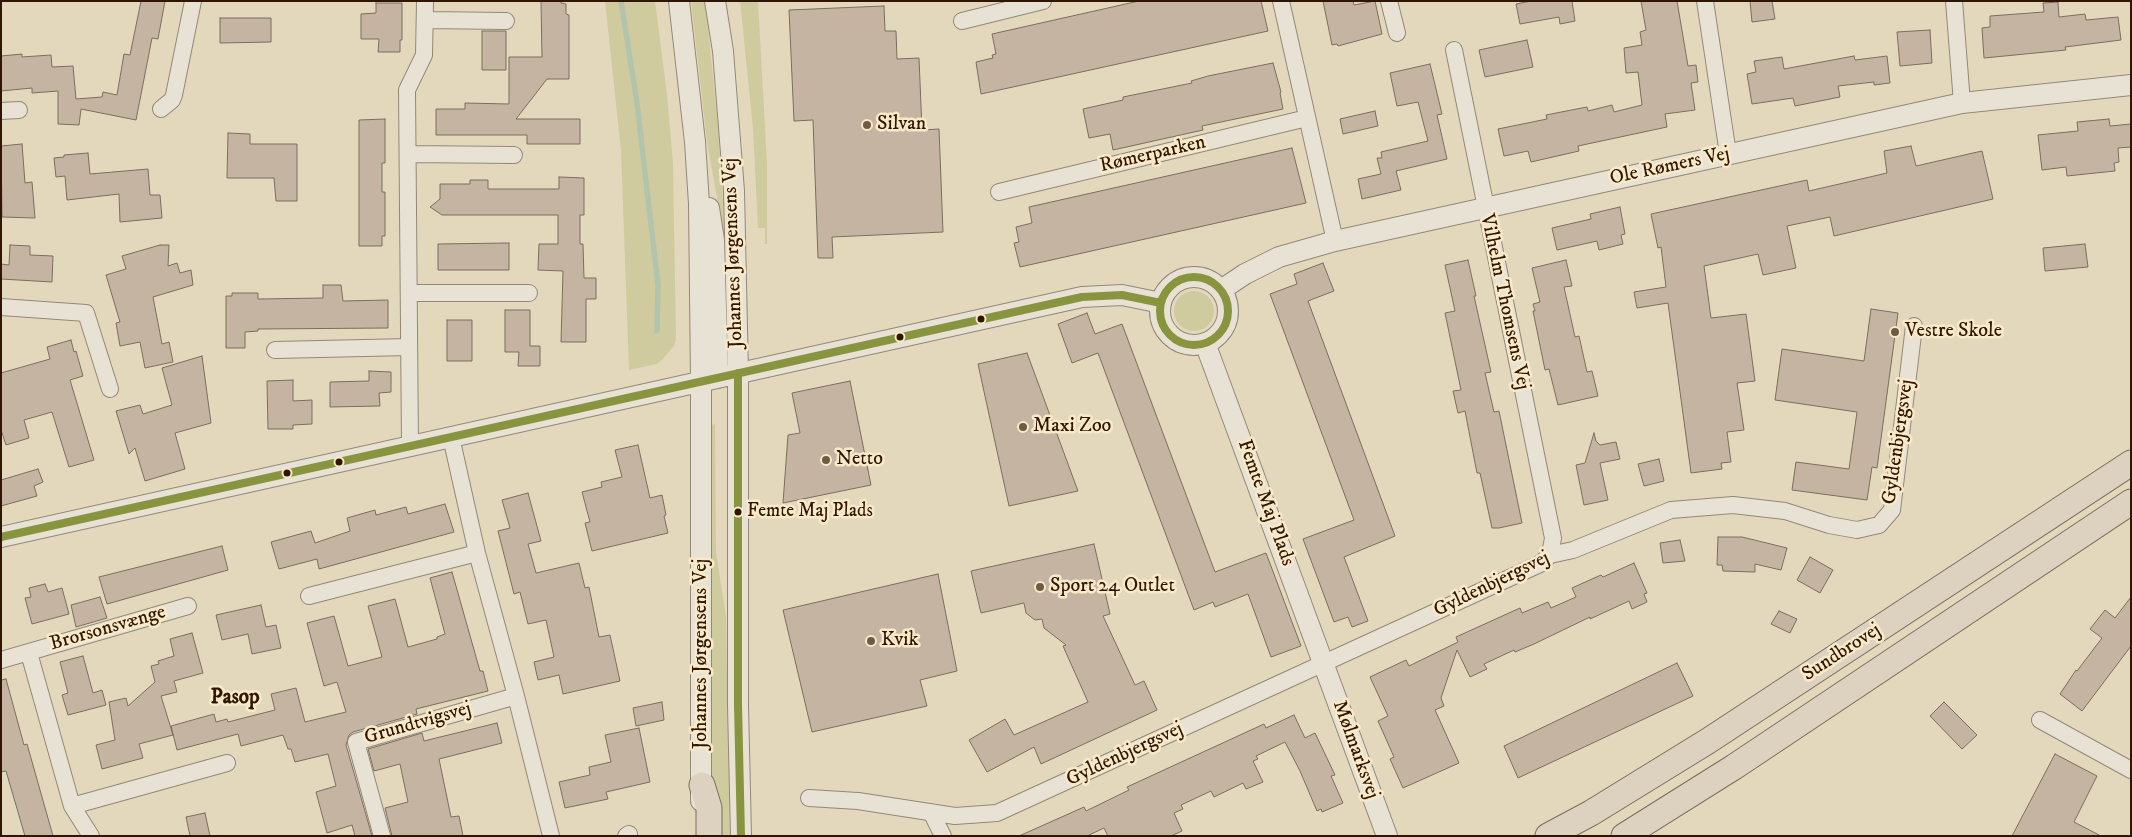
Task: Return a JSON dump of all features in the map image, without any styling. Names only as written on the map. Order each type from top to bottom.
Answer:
[{"type":"main road","name":"Sundbrovej","points":[[1548,836],[1591,813],[1708,742],[2131,463]]},
{"type":"main road","name":"Sundbrovej","points":[[1624,836],[1734,767],[2131,502]]},
{"type":"main road","points":[[702,785],[709,808],[709,836]]},
{"type":"street","points":[[161,109],[172,100],[174,95],[193,1]]},
{"type":"street","points":[[410,446],[407,90],[424,55],[425,1]]},
{"type":"street","name":"Johannes Jørgensens Vej","points":[[679,1],[695,142],[709,380],[700,836]]},
{"type":"street","name":"Johannes Jørgensens Vej","points":[[715,1],[723,51],[732,172],[738,373],[738,705],[741,836]]},
{"type":"street","points":[[962,21],[1043,1]]},
{"type":"street","points":[[1280,1],[1335,241]]},
{"type":"street","points":[[1389,1],[1397,33]]},
{"type":"street","points":[[1705,1],[1728,154]]},
{"type":"street","points":[[1954,1],[1962,103]]},
{"type":"street","points":[[426,20],[506,21]]},
{"type":"street","name":"Vilhelm Thomsens Vej","points":[[1454,50],[1553,538],[1550,554]]},
{"type":"street","name":"Ole Rømers Vej","points":[[1221,290],[1245,274],[1279,257],[1335,241],[1962,103],[2131,85]]},
{"type":"street","points":[[1,111],[19,110]]},
{"type":"street","name":"Rømerparken","points":[[999,192],[1307,118]]},
{"type":"street","points":[[408,154],[514,156]]},
{"type":"street","points":[[1187,278],[1206,279],[1221,290],[1228,310],[1222,330],[1215,338],[1196,345],[1176,340],[1163,324],[1160,314],[1164,294],[1170,287],[1187,278]]},
{"type":"street","points":[[409,293],[529,293]]},
{"type":"street","points":[[1,537],[1092,296],[1129,295],[1161,303]]},
{"type":"street","points":[[1,308],[86,313],[110,389]]},
{"type":"street","name":"Gyldenbjergsvej","points":[[809,798],[858,801],[955,816],[998,813],[1540,564],[1550,554],[1573,550],[1671,510],[1733,505],[1785,511],[1829,525],[1857,530],[1879,526],[1892,510],[1914,326]]},
{"type":"street","name":"Femte Maj Plads","points":[[1205,343],[1324,664]]},
{"type":"street","points":[[275,350],[409,347]]},
{"type":"street","points":[[451,437],[477,553],[516,696],[551,836]]},
{"type":"street","points":[[309,596],[477,553]]},
{"type":"street","name":"Brorsonsvænge","points":[[1,660],[188,606]]},
{"type":"street","name":"Brorsonsvænge","points":[[29,653],[72,806],[91,836]]},
{"type":"street","name":"Mølmarksvej","points":[[1324,664],[1387,836]]},
{"type":"street","name":"Grundtvigsvej","points":[[382,836],[356,742],[516,696]]},
{"type":"street","points":[[2040,720],[2131,770]]},
{"type":"street","points":[[72,806],[227,763]]},
{"type":"street","points":[[931,812],[943,836]]},
{"type":"shaded area","points":[[605,1],[655,1],[667,94],[673,163],[676,339],[674,346],[657,364],[629,370],[621,151]]},
{"type":"shaded area","points":[[691,1],[705,1],[718,123],[723,202],[727,332],[722,332],[720,214],[707,142]]},
{"type":"shaded area","points":[[740,1],[758,1],[767,163],[767,244],[765,244],[765,228],[758,228],[753,129]]},
{"type":"shaded area","points":[[1198,291],[1205,294],[1211,300],[1214,311],[1213,319],[1205,328],[1198,331],[1190,331],[1183,328],[1175,319],[1174,307],[1177,300],[1186,292]]},
{"type":"shaded area","points":[[715,424],[716,552],[726,616],[730,836],[715,836],[712,787],[711,425]]},
{"type":"building","points":[[141,1],[165,1],[158,39],[152,38],[136,120],[81,109],[79,125],[58,124],[58,91],[32,93],[32,88],[1,91],[1,56],[22,54],[22,57],[51,55],[52,67],[73,66],[76,99],[102,97],[103,92],[117,95],[124,54],[130,55]]},
{"type":"building","points":[[541,1],[561,1],[561,3],[566,4],[566,14],[569,15],[569,79],[547,79],[516,119],[580,119],[580,144],[527,144],[527,135],[436,135],[436,109],[465,109],[465,103],[509,104],[509,57],[542,57]]},
{"type":"building","points":[[1139,1],[1261,1],[1268,31],[981,94],[976,62],[993,58],[992,55],[996,54],[992,34]]},
{"type":"building","points":[[1323,1],[1353,1],[1354,5],[1375,1],[1382,34],[1338,46],[1337,44],[1332,45]]},
{"type":"building","points":[[1531,1],[1572,1],[1575,21],[1560,24],[1559,17],[1520,24],[1516,4]]},
{"type":"building","points":[[1641,1],[1677,1],[1688,66],[1696,65],[1698,82],[1691,83],[1695,110],[1665,114],[1667,127],[1578,146],[1579,151],[1531,162],[1528,151],[1504,156],[1498,129],[1547,119],[1546,115],[1587,107],[1588,111],[1612,105],[1614,112],[1642,105],[1638,72],[1626,73],[1624,48],[1642,45],[1640,32],[1646,30]]},
{"type":"building","points":[[1750,1],[1772,1],[1775,19],[1752,22]]},
{"type":"building","points":[[2058,2],[2059,17],[2085,14],[2086,20],[2118,17],[2121,40],[2065,47],[2066,50],[1984,58],[1982,28],[1990,27],[1990,16],[2044,12],[2043,3]]},
{"type":"building","points":[[376,3],[402,3],[402,40],[400,40],[400,52],[378,52],[379,39],[361,39],[361,14],[376,13]]},
{"type":"building","name":"Silvan","points":[[884,6],[885,31],[896,31],[897,59],[919,58],[922,130],[939,129],[943,232],[832,237],[833,258],[818,258],[813,120],[794,121],[789,10]]},
{"type":"building","points":[[220,18],[271,18],[271,42],[220,43]]},
{"type":"building","points":[[1930,30],[1932,63],[1900,66],[1897,32]]},
{"type":"building","points":[[482,31],[506,31],[506,70],[482,70]]},
{"type":"building","points":[[1527,40],[1533,67],[1485,77],[1479,50]]},
{"type":"building","points":[[1854,56],[1855,60],[1887,56],[1890,83],[1874,85],[1874,82],[1838,86],[1840,97],[1795,106],[1793,98],[1752,104],[1747,74],[1756,72],[1754,61],[1782,57],[1784,69]]},
{"type":"building","points":[[1273,63],[1281,92],[1283,109],[1202,126],[1203,130],[1113,150],[1110,134],[1089,138],[1083,109],[1123,100],[1123,97],[1192,83],[1191,81],[1208,76]]},
{"type":"building","points":[[1430,64],[1442,114],[1437,115],[1447,159],[1396,171],[1401,190],[1362,199],[1358,179],[1381,174],[1377,158],[1382,158],[1381,152],[1428,141],[1418,102],[1397,106],[1390,73]]},
{"type":"building","points":[[1375,111],[1378,126],[1343,134],[1340,119]]},
{"type":"building","points":[[385,119],[385,163],[382,163],[382,192],[385,192],[385,236],[382,236],[382,246],[359,246],[359,120]]},
{"type":"building","points":[[2109,119],[2110,126],[2131,124],[2131,147],[2118,148],[2119,162],[2114,163],[2115,171],[2067,176],[2066,167],[2042,170],[2038,135],[2078,131],[2077,122]]},
{"type":"building","points":[[228,133],[250,134],[250,144],[297,144],[297,201],[276,201],[274,178],[227,178]]},
{"type":"building","points":[[22,144],[25,183],[32,182],[35,218],[2,217],[1,146]]},
{"type":"building","points":[[1911,146],[1916,166],[1982,151],[1993,199],[1834,236],[1830,217],[1787,226],[1796,268],[1763,275],[1758,254],[1704,266],[1711,318],[1746,314],[1755,381],[1737,383],[1744,430],[1727,432],[1731,462],[1721,463],[1722,469],[1691,473],[1668,303],[1637,308],[1634,292],[1666,287],[1661,247],[1658,248],[1651,214],[1807,180],[1809,191],[1887,173],[1884,151]]},
{"type":"building","points":[[1292,148],[1306,203],[1020,267],[1014,243],[1019,242],[1016,227],[1032,223],[1029,207]]},
{"type":"building","points":[[88,153],[90,174],[148,169],[150,195],[160,195],[162,218],[120,222],[119,194],[67,200],[65,176],[56,177],[54,158],[64,157],[64,155]]},
{"type":"building","points":[[559,177],[584,178],[584,215],[580,215],[580,244],[583,244],[584,278],[596,278],[596,299],[586,299],[586,342],[561,342],[563,271],[538,270],[539,244],[558,244],[558,215],[442,215],[430,207],[440,199],[440,184],[470,184],[470,180],[488,180],[488,189],[559,189]]},
{"type":"building","points":[[1620,207],[1625,234],[1621,235],[1623,244],[1599,250],[1597,241],[1557,250],[1552,228],[1591,219],[1590,214]]},
{"type":"building","points":[[509,243],[509,270],[438,270],[438,244]]},
{"type":"building","points":[[2085,244],[2088,267],[2045,271],[2043,248]]},
{"type":"building","points":[[10,245],[30,246],[30,255],[53,256],[52,282],[1,279],[1,264],[9,265]]},
{"type":"building","points":[[160,245],[169,245],[168,266],[177,263],[180,273],[191,270],[193,285],[153,297],[162,344],[169,342],[173,362],[145,368],[140,342],[120,346],[116,323],[120,322],[106,275],[126,269],[122,256]]},
{"type":"building","points":[[1468,260],[1491,372],[1485,373],[1494,412],[1499,411],[1522,523],[1499,528],[1492,528],[1480,473],[1477,473],[1465,411],[1458,413],[1453,391],[1461,390],[1445,313],[1455,311],[1445,265]]},
{"type":"building","points":[[1566,260],[1572,286],[1564,287],[1575,337],[1579,336],[1587,372],[1592,371],[1598,396],[1558,405],[1549,369],[1545,370],[1533,311],[1535,311],[1533,304],[1540,302],[1532,268]]},
{"type":"building","points":[[1323,263],[1334,291],[1308,301],[1395,536],[1344,557],[1368,621],[1352,627],[1348,617],[1334,622],[1303,539],[1354,520],[1270,294],[1297,284],[1294,274]]},
{"type":"building","points":[[323,285],[341,285],[343,301],[388,300],[388,328],[258,329],[258,331],[245,332],[245,348],[226,348],[226,296],[232,296],[232,293],[258,293],[258,299],[323,298]]},
{"type":"building","points":[[1871,309],[1898,313],[1877,468],[1872,467],[1867,500],[1792,490],[1796,462],[1849,469],[1857,412],[1775,400],[1782,349],[1864,361]]},
{"type":"building","points":[[505,310],[530,310],[530,346],[540,346],[540,366],[518,366],[519,352],[505,352]]},
{"type":"building","points":[[1087,313],[1095,334],[1122,324],[1215,572],[1266,553],[1301,646],[1271,657],[1248,594],[1215,607],[1213,602],[1194,610],[1098,353],[1072,363],[1058,324]]},
{"type":"building","points":[[447,320],[472,320],[472,361],[447,361]]},
{"type":"building","points":[[71,340],[83,376],[70,380],[94,460],[69,467],[52,412],[24,420],[29,438],[6,445],[1,430],[1,373],[50,359],[47,347]]},
{"type":"building","name":"Maxi Zoo","points":[[1027,353],[1078,491],[1009,506],[978,364]]},
{"type":"building","points":[[202,356],[211,423],[175,433],[185,469],[145,481],[135,448],[129,454],[116,411],[140,405],[143,414],[172,405],[162,368]]},
{"type":"building","points":[[369,371],[391,372],[391,392],[379,393],[380,406],[330,407],[330,382],[369,381]]},
{"type":"building","points":[[293,380],[293,401],[312,400],[312,424],[293,425],[293,429],[268,429],[267,381]]},
{"type":"building","name":"Netto","points":[[850,381],[871,485],[783,503],[788,435],[800,433],[792,393]]},
{"type":"building","points":[[1594,433],[1596,441],[1600,445],[1616,442],[1620,459],[1600,463],[1608,500],[1584,505],[1576,465],[1585,463]]},
{"type":"building","points":[[638,445],[650,498],[662,495],[668,533],[592,551],[585,523],[590,522],[582,492],[602,487],[601,482],[622,477],[615,450]]},
{"type":"building","points":[[1659,459],[1664,481],[1644,486],[1638,464]]},
{"type":"building","points":[[38,469],[43,482],[34,486],[37,496],[1,506],[1,480]]},
{"type":"building","points":[[528,493],[541,541],[528,544],[536,573],[579,563],[585,588],[589,587],[599,637],[610,635],[620,681],[563,694],[559,675],[538,680],[534,662],[554,657],[546,620],[528,624],[520,592],[514,594],[498,531],[510,528],[502,500]]},
{"type":"building","points":[[445,504],[454,532],[319,569],[317,559],[279,569],[271,542],[311,531],[315,543],[350,531],[347,518],[375,510],[376,515],[406,507],[408,514]]},
{"type":"building","points":[[1718,537],[1742,537],[1787,548],[1781,570],[1755,564],[1755,572],[1723,571],[1722,565],[1717,565]]},
{"type":"building","points":[[1680,540],[1685,561],[1663,563],[1660,543]]},
{"type":"building","points":[[1094,544],[1110,614],[1103,616],[1135,685],[1144,681],[1157,710],[1041,764],[1034,747],[987,772],[969,740],[1005,719],[1014,735],[1088,702],[1063,646],[1066,645],[1044,628],[1042,619],[1035,620],[1026,613],[1024,603],[981,613],[971,571]]},
{"type":"building","points":[[222,546],[228,570],[107,604],[99,577]]},
{"type":"building","points":[[1810,557],[1833,570],[1820,593],[1797,580]]},
{"type":"building","points":[[1634,563],[1647,593],[1644,594],[1647,602],[1632,609],[1629,601],[1590,619],[1590,617],[1534,644],[1515,652],[1514,650],[1484,664],[1487,669],[1470,677],[1457,650],[1441,698],[1444,706],[1435,710],[1459,763],[1403,788],[1390,759],[1394,757],[1378,721],[1388,716],[1370,677],[1406,660],[1409,666],[1458,642],[1456,637],[1520,608],[1522,613],[1548,602],[1551,608],[1576,597],[1572,588]]},
{"type":"building","points":[[452,572],[480,671],[483,671],[488,691],[416,709],[417,714],[353,732],[349,735],[346,745],[372,836],[355,836],[352,825],[327,833],[316,792],[336,786],[328,754],[295,762],[291,749],[288,749],[283,735],[241,746],[238,734],[177,750],[171,726],[214,714],[216,722],[227,719],[228,722],[275,710],[271,694],[296,688],[305,722],[346,712],[337,682],[324,686],[307,623],[334,616],[348,666],[382,657],[368,606],[395,599],[408,647],[437,639],[437,637],[445,634],[430,578]]},
{"type":"building","name":"Kvik","points":[[938,574],[957,671],[920,680],[927,706],[812,732],[783,610]]},
{"type":"building","points":[[45,584],[48,592],[62,588],[69,614],[32,624],[25,598],[31,597],[29,588]]},
{"type":"building","points":[[100,597],[107,618],[76,627],[71,605]]},
{"type":"building","points":[[2131,597],[2131,646],[2082,711],[2060,694],[2076,670],[2102,638],[2090,629],[2105,610],[2115,618]]},
{"type":"building","points":[[261,605],[266,627],[276,625],[281,648],[252,654],[248,634],[222,640],[216,615]]},
{"type":"building","points":[[1779,611],[1797,619],[1790,633],[1771,624]]},
{"type":"building","points":[[192,633],[203,673],[174,681],[177,692],[161,696],[173,735],[139,744],[143,758],[102,769],[96,745],[115,740],[109,702],[126,698],[128,706],[155,682],[151,666],[159,664],[158,661],[174,656],[170,639]]},
{"type":"building","points":[[83,656],[93,693],[102,690],[106,705],[68,715],[62,695],[68,693],[60,662]]},
{"type":"building","points":[[1677,663],[1693,696],[1518,778],[1504,746]]},
{"type":"building","points":[[6,679],[24,745],[27,744],[53,836],[25,836],[6,771],[1,772],[1,680]]},
{"type":"building","points":[[662,702],[664,720],[636,726],[633,708]]},
{"type":"building","points":[[1944,702],[1977,735],[1962,749],[1930,716]]},
{"type":"building","points":[[1294,715],[1305,738],[1315,733],[1335,775],[1331,776],[1343,803],[1322,812],[1321,809],[1317,811],[1285,742],[1256,756],[1258,759],[1253,761],[1263,782],[1246,789],[1243,783],[1214,797],[1211,791],[1181,805],[1183,809],[1174,813],[1182,831],[1171,836],[1108,836],[1104,828],[1087,836],[1019,836],[1084,807],[1086,811],[1129,790],[1127,787],[1264,724],[1266,728]]},
{"type":"building","points":[[497,723],[502,743],[439,759],[451,817],[459,816],[463,836],[392,836],[385,808],[408,802],[400,764],[374,771],[368,749],[422,733],[424,741]]},
{"type":"building","points":[[639,728],[650,782],[606,792],[608,799],[565,808],[559,782],[590,775],[589,767],[611,762],[605,735]]},
{"type":"building","points":[[2055,754],[2097,776],[2074,822],[2101,836],[2012,836]]},
{"type":"building","points":[[205,813],[210,836],[190,836],[186,817]]},
{"type":"waterway","points":[[621,1],[637,103],[658,285],[657,331]]},
{"type":"transit line","points":[[1194,277],[1207,280],[1218,287],[1225,298],[1228,311],[1225,324],[1218,335],[1207,342],[1194,345],[1181,342],[1170,335],[1163,324],[1160,311],[1163,298],[1170,287],[1181,280],[1194,277]]},
{"type":"transit line","points":[[1,537],[1082,297],[1122,295],[1161,303]]},
{"type":"transit line","points":[[738,373],[738,705],[741,836]]},
{"type":"place","name":"Silvan","points":[[867,125]]},
{"type":"place","name":"Vestre Skole","points":[[1895,332]]},
{"type":"place","name":"Maxi Zoo","points":[[1023,427]]},
{"type":"place","name":"Netto","points":[[826,460]]},
{"type":"place","name":"Femte Maj Plads","points":[[738,512]]},
{"type":"place","name":"Sport 24 Outlet","points":[[1040,587]]},
{"type":"place","name":"Kvik","points":[[871,641]]},
{"type":"district","name":"Pasop","points":[[235,699]]}]
